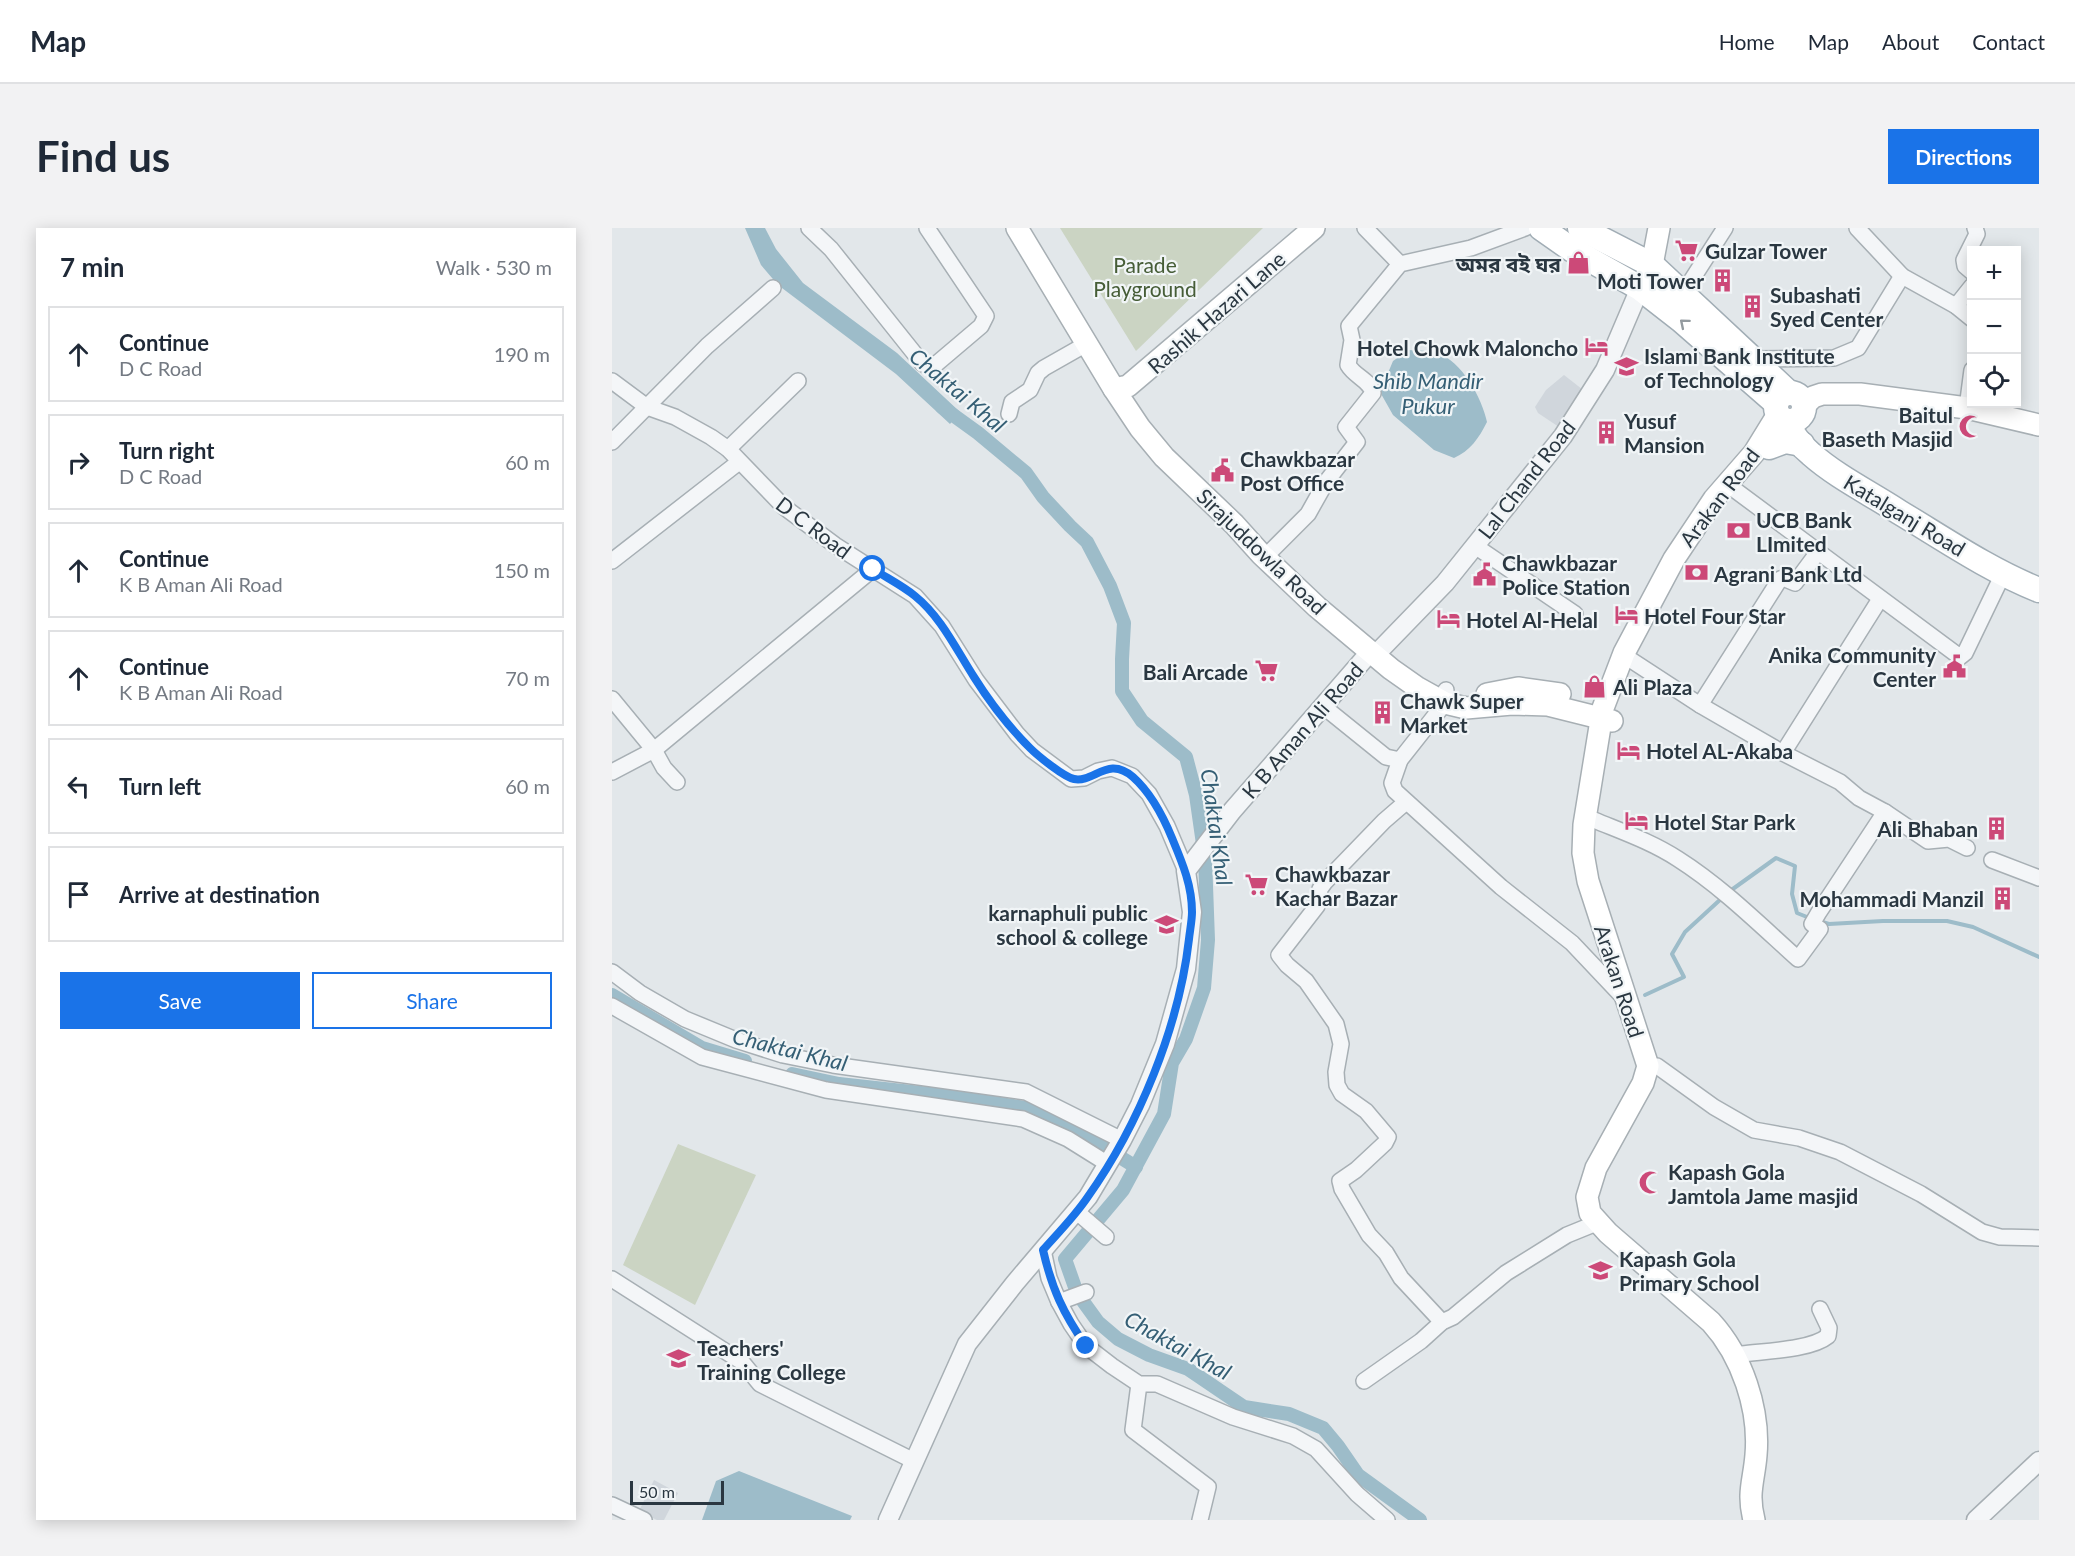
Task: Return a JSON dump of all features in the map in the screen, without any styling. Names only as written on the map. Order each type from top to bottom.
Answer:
[{"type":"main road","name":"Sirajuddowla Road","points":[[1017,228],[1087,342],[1169,446],[1224,500],[1271,551],[1418,688],[1446,697],[1466,708],[1512,704],[1548,705],[1608,715]]},
{"type":"main road","name":"Sirajuddowla Road","points":[[1034,228],[1121,388],[1140,428],[1164,457],[1317,607],[1377,652]]},
{"type":"main road","name":"Rashik Hazari Lane","points":[[1121,388],[1314,228]]},
{"type":"main road","points":[[1541,228],[1571,249],[1640,288],[1790,406]]},
{"type":"main road","points":[[1580,228],[1652,265],[1753,359],[1790,406]]},
{"type":"main road","points":[[1640,288],[1652,265],[1659,228]]},
{"type":"main road","points":[[1790,406],[1809,384],[1830,380],[1967,400]]},
{"type":"main road","name":"Katalganj Road","points":[[1790,406],[1790,428],[1818,460],[2003,574],[2039,590]]},
{"type":"main road","name":"Katalganj Road","points":[[1790,406],[1806,429],[1829,449],[1867,476],[1968,540],[2039,575]]},
{"type":"main road","name":"Arakan Road","points":[[1754,1520],[1750,1489],[1756,1455],[1754,1414],[1735,1356],[1725,1338],[1711,1322],[1590,1213],[1587,1197],[1596,1168],[1653,1066],[1595,883],[1594,820],[1608,715],[1631,660],[1683,562],[1769,447],[1790,406]]},
{"type":"main road","name":"Arakan Road","points":[[1653,1066],[1626,997],[1588,881],[1583,853],[1584,825],[1624,653],[1674,559],[1714,499],[1754,453],[1790,406]]},
{"type":"main road","points":[[1991,408],[2039,425]]},
{"type":"main road","points":[[2018,408],[2039,413]]},
{"type":"main road","points":[[1769,447],[1785,441],[1802,444]]},
{"type":"main road","points":[[1653,1066],[1652,1086],[1608,1162],[1600,1190],[1601,1211],[1614,1229],[1706,1310],[1727,1332],[1742,1354],[1760,1407],[1763,1447],[1758,1491],[1763,1520]]},
{"type":"street","points":[[809,228],[831,249],[922,363],[927,366],[934,365],[981,326],[986,315],[927,228]]},
{"type":"street","points":[[1365,228],[1400,264]]},
{"type":"street","points":[[1271,551],[1308,514],[1326,482],[1357,442],[1346,427],[1373,390],[1348,365],[1352,340],[1349,326],[1400,264],[1471,248],[1525,228]]},
{"type":"street","points":[[1682,295],[1725,228]]},
{"type":"street","points":[[1857,228],[1902,276],[1956,306],[1967,316]]},
{"type":"street","points":[[1971,246],[1977,234],[1976,228]]},
{"type":"street","points":[[1967,254],[1964,260],[1967,268]]},
{"type":"street","points":[[1753,359],[1834,358],[1858,348],[1902,276]]},
{"type":"street","points":[[612,442],[707,346],[773,288]]},
{"type":"street","name":"Lal Chand Road","points":[[1377,652],[1445,583],[1563,436],[1605,370],[1640,288]]},
{"type":"street","points":[[1956,306],[1967,291]]},
{"type":"street","points":[[1009,414],[1012,402],[1030,390],[1038,373],[1087,342]]},
{"type":"street","name":"D C Road","points":[[612,381],[647,408],[675,417],[702,431],[728,449],[784,507],[834,545],[915,596],[942,626],[976,680],[1017,735],[1032,750],[1071,778],[1084,778],[1098,771],[1112,768],[1132,776],[1149,795],[1167,826],[1187,875]]},
{"type":"street","points":[[728,449],[798,381]]},
{"type":"street","points":[[612,561],[739,462]]},
{"type":"street","points":[[1735,490],[1959,657],[1965,653],[2003,574]]},
{"type":"street","points":[[1475,546],[1575,614]]},
{"type":"street","points":[[1700,705],[1780,579],[1795,583],[1818,552]]},
{"type":"street","points":[[612,772],[654,750],[873,569]]},
{"type":"street","points":[[1783,753],[1880,599]]},
{"type":"street","name":"K B Aman Ali Road","points":[[1234,815],[1329,711],[1377,652]]},
{"type":"street","name":"K B Aman Ali Road","points":[[1187,875],[1234,815],[1377,652]]},
{"type":"street","points":[[1631,660],[1700,705],[1839,782],[1928,842],[1949,839],[1967,848]]},
{"type":"street","points":[[1446,697],[1400,760],[1392,783],[1395,791],[1501,887],[1572,943],[1626,997]]},
{"type":"street","points":[[612,699],[654,750],[664,768],[677,783]]},
{"type":"street","points":[[1329,711],[1386,757],[1400,760]]},
{"type":"street","points":[[1406,802],[1384,821],[1325,882],[1320,889],[1317,906],[1279,955],[1306,981],[1336,1024],[1341,1044],[1337,1085],[1342,1094],[1366,1111],[1389,1137],[1356,1170],[1340,1181],[1342,1189],[1369,1235],[1386,1253],[1401,1278],[1442,1322]]},
{"type":"street","points":[[1594,820],[1638,838],[1677,858],[1719,888],[1798,959],[1820,929],[1816,918],[1885,812]]},
{"type":"street","points":[[1992,860],[2039,878]]},
{"type":"street","points":[[888,1520],[967,1344],[1077,1212],[1108,1164],[1140,1105],[1165,1044],[1186,969],[1192,912],[1187,875]]},
{"type":"street","points":[[612,972],[640,993],[695,1023],[736,1040],[783,1055],[832,1065],[1026,1092],[1122,1140]]},
{"type":"street","points":[[612,1006],[702,1057],[826,1090],[1023,1119],[1068,1139],[1108,1164]]},
{"type":"street","points":[[1653,1066],[1714,1107],[1754,1130],[1799,1138],[1840,1152],[1921,1194],[1982,1232],[2000,1237],[2039,1238]]},
{"type":"street","points":[[1077,1212],[1106,1238]]},
{"type":"street","points":[[1364,1381],[1420,1341],[1442,1322],[1453,1317],[1506,1273],[1567,1235],[1599,1222]]},
{"type":"street","points":[[1043,1250],[1049,1278],[1059,1302],[1086,1346],[1139,1384],[1157,1384],[1233,1417],[1293,1436],[1316,1449],[1357,1494],[1387,1520]]},
{"type":"street","points":[[612,1279],[742,1362],[760,1384],[914,1461]]},
{"type":"street","points":[[1059,1302],[1086,1292]]},
{"type":"street","points":[[1742,1354],[1822,1340],[1828,1336],[1829,1328],[1820,1309]]},
{"type":"street","points":[[1139,1384],[1133,1430],[1208,1487],[1200,1520]]},
{"type":"street","points":[[1976,1520],[2039,1461]]},
{"type":"street","points":[[612,1505],[644,1520]]},
{"type":"shaded area","points":[[1564,375],[1587,393],[1562,429],[1538,413],[1535,407],[1546,390]]},
{"type":"shaded area","points":[[654,1480],[678,1493],[664,1520],[657,1520],[639,1511]]},
{"type":"green space","name":"Parade Playground","points":[[1060,228],[1263,228],[1136,351]]},
{"type":"green space","points":[[678,1144],[756,1175],[695,1305],[623,1265]]},
{"type":"water","points":[[745,228],[765,228],[776,249],[803,283],[897,353],[960,412],[950,424],[896,374],[778,285],[761,265]]},
{"type":"water","name":"Shib Mandir Pukur","points":[[1409,350],[1434,352],[1446,357],[1470,382],[1481,402],[1487,422],[1474,443],[1454,458],[1434,450],[1393,415],[1380,392],[1393,361]]},
{"type":"water","points":[[739,1471],[852,1516],[850,1520],[702,1520],[716,1481]]},
{"type":"waterway","name":"Chaktai Khal","points":[[942,407],[1026,473],[1043,497],[1087,542],[1110,586],[1124,623],[1122,691],[1142,721],[1186,757],[1196,795],[1205,858],[1208,940],[1204,988],[1186,1039],[1172,1063],[1164,1114],[1123,1190],[1065,1259],[1077,1293],[1098,1322],[1118,1339],[1149,1355],[1188,1369],[1244,1407],[1289,1414],[1323,1428],[1358,1475],[1420,1520]]},
{"type":"waterway","points":[[1730,891],[1776,858],[1795,866],[1792,894],[1797,913],[1812,919]]},
{"type":"waterway","points":[[1645,995],[1684,977],[1672,954],[1685,932],[1722,898]]},
{"type":"waterway","points":[[1819,921],[1829,924],[1947,921],[1973,927],[2039,957]]},
{"type":"waterway","name":"Chaktai Khal","points":[[612,995],[702,1048],[745,1061]]},
{"type":"waterway","name":"Chaktai Khal","points":[[792,1074],[839,1084],[957,1097],[1025,1108],[1086,1136],[1136,1167]]},
{"type":"place","name":"Gulzar Tower","points":[[1687,250]]},
{"type":"place","name":"অমর বই ঘর","points":[[1579,263]]},
{"type":"place","name":"Moti Tower","points":[[1722,280]]},
{"type":"place","name":"Subashati Syed Center","points":[[1752,306]]},
{"type":"place","name":"Hotel Chowk Maloncho","points":[[1596,347]]},
{"type":"place","name":"Islami Bank Institute of Technology","points":[[1626,367]]},
{"type":"place","name":"Baitul Baseth Masjid","points":[[1971,426]]},
{"type":"place","name":"Yusuf Mansion","points":[[1606,432]]},
{"type":"place","name":"Chawkbazar Post Office","points":[[1222,470]]},
{"type":"place","name":"UCB Bank LImited","points":[[1738,531]]},
{"type":"place","name":"Agrani Bank Ltd","points":[[1696,573]]},
{"type":"place","name":"Chawkbazar Police Station","points":[[1484,574]]},
{"type":"place","name":"Hotel Four Star","points":[[1626,615]]},
{"type":"place","name":"Hotel Al-Helal","points":[[1448,619]]},
{"type":"place","name":"Anika Community Center","points":[[1954,666]]},
{"type":"place","name":"Bali Arcade","points":[[1266,671]]},
{"type":"place","name":"Ali Plaza","points":[[1595,686]]},
{"type":"place","name":"Chawk Super Market","points":[[1382,712]]},
{"type":"place","name":"Hotel AL-Akaba","points":[[1628,750]]},
{"type":"place","name":"Hotel Star Park","points":[[1636,821]]},
{"type":"place","name":"Ali Bhaban","points":[[1996,828]]},
{"type":"place","name":"Chawkbazar Kachar Bazar","points":[[1257,885]]},
{"type":"place","name":"Mohammadi Manzil","points":[[2002,898]]},
{"type":"place","name":"karnaphuli public school & college","points":[[1166,924]]},
{"type":"place","name":"Kapash Gola Jamtola Jame masjid","points":[[1650,1183]]},
{"type":"place","name":"Kapash Gola Primary School","points":[[1601,1270]]},
{"type":"place","name":"Teachers' Training College","points":[[679,1359]]},
{"type":"route","points":[[873,569],[915,596],[928,609],[942,626],[976,680],[1017,735],[1032,750],[1077,780],[1112,768],[1132,776],[1149,795],[1167,826],[1186,871],[1192,912],[1186,969],[1165,1044],[1140,1105],[1108,1164],[1077,1212],[1043,1250],[1049,1278],[1059,1302],[1086,1346]]}]
